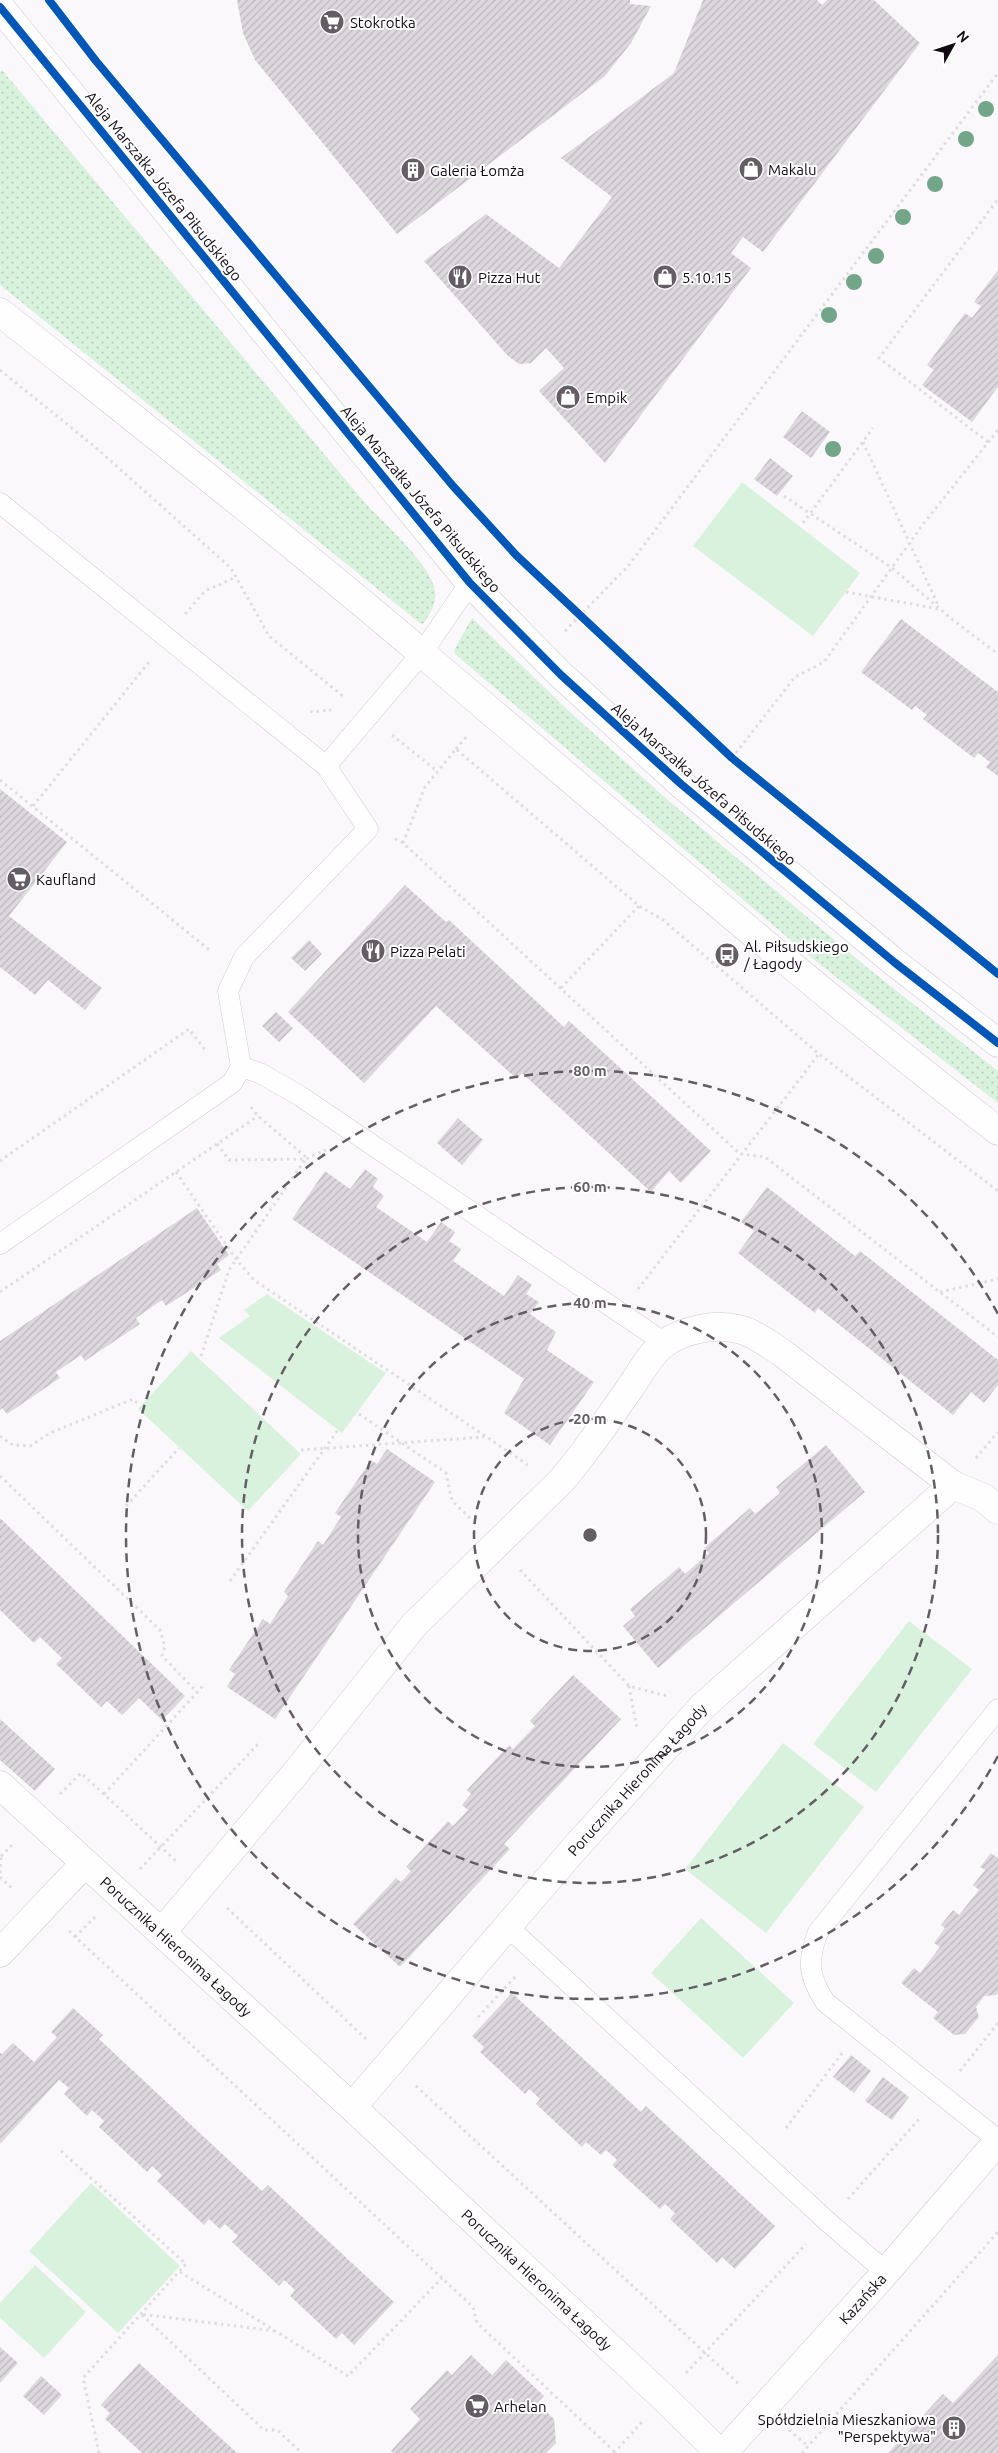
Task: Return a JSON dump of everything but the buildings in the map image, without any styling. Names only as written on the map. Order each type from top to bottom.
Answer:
[{"type":"street","name":"Aleja Marszałka Józefa Piłsudskiego","points":[[0,7],[470,583],[540,655],[681,784],[779,868],[998,1043]]},
{"type":"street","points":[[0,312],[294,547],[422,653],[749,932],[903,1058],[998,1131]]},
{"type":"street","points":[[162,1932],[203,1886],[414,1625],[562,1480],[582,1456],[649,1362],[665,1343],[681,1335],[725,1326],[750,1334],[781,1352],[953,1485],[984,1498],[998,1510]]},
{"type":"street","name":"Porucznika Hieronima Łagody","points":[[352,2107],[660,1751],[703,1706],[953,1485]]},
{"type":"street","name":"Porucznika Hieronima Łagody","points":[[0,1785],[352,2107],[721,2453]]},
{"type":"street","points":[[0,1953],[85,1862]]},
{"type":"street","name":"Kazańska","points":[[721,2453],[886,2272],[998,2140]]},
{"type":"lane","points":[[0,503],[326,766],[368,829],[244,956],[228,991],[241,1067],[232,1083],[0,1244]]},
{"type":"lane","points":[[326,766],[422,653],[470,583]]},
{"type":"lane","points":[[241,1067],[260,1073],[300,1096],[665,1343]]},
{"type":"lane","points":[[998,1709],[818,1932],[811,1951],[810,1969],[814,1985],[825,2002],[998,2140]]},
{"type":"lane","points":[[507,1926],[828,2222],[886,2272]]},
{"type":"path","points":[[49,0],[96,61],[453,486],[516,555],[732,758],[998,974]]},
{"type":"path","points":[[540,655],[629,565],[998,73]]},
{"type":"path","points":[[988,442],[879,358],[998,199]]},
{"type":"path","points":[[0,370],[94,446],[230,568],[268,636],[437,772]]},
{"type":"path","points":[[803,523],[873,428]]},
{"type":"path","points":[[732,758],[795,677],[824,662],[924,523],[998,430]]},
{"type":"path","points":[[863,442],[940,609]]},
{"type":"path","points":[[784,496],[892,568],[940,609],[998,654]]},
{"type":"path","points":[[33,806],[205,591],[236,576]]},
{"type":"path","points":[[846,592],[940,609]]},
{"type":"path","points":[[403,843],[425,787],[490,711]]},
{"type":"path","points":[[456,749],[640,906],[662,919],[819,1054],[998,1191]]},
{"type":"path","points":[[0,780],[236,972]]},
{"type":"path","points":[[368,829],[403,843],[740,1154],[765,1157],[998,1337]]},
{"type":"path","points":[[561,988],[640,906]]},
{"type":"path","points":[[621,1312],[740,1154],[819,1054]]},
{"type":"path","points":[[0,1292],[258,1116]]},
{"type":"path","points":[[217,1144],[229,1160],[306,1159],[333,1146]]},
{"type":"path","points":[[201,1356],[229,1270],[306,1159]]},
{"type":"path","points":[[176,1172],[236,1259],[254,1280],[533,1468]]},
{"type":"path","points":[[940,1292],[998,1278]]},
{"type":"path","points":[[0,1436],[13,1445],[30,1446],[50,1433],[133,1399],[137,1403]]},
{"type":"path","points":[[230,1581],[338,1430]]},
{"type":"path","points":[[300,1450],[485,1436]]},
{"type":"path","points":[[126,1506],[179,1448]]},
{"type":"path","points":[[0,1476],[160,1630],[165,1647],[162,1656],[197,1692]]},
{"type":"path","points":[[104,1795],[203,1686]]},
{"type":"path","points":[[629,1686],[639,1739]]},
{"type":"path","points":[[75,1937],[260,1742]]},
{"type":"path","points":[[0,1873],[1,1856],[81,1773],[704,2353]]},
{"type":"path","points":[[66,1929],[473,2307],[477,2323],[615,2452]]},
{"type":"path","points":[[786,2128],[859,2030]]},
{"type":"path","points":[[62,2151],[186,2264],[83,2378],[99,2453]]},
{"type":"path","points":[[802,2453],[998,2232]]},
{"type":"path","points":[[180,2272],[348,2376],[442,2278]]},
{"type":"path","points":[[141,2314],[275,2331]]},
{"type":"path","points":[[141,2314],[264,2430],[277,2430],[302,2453]]},
{"type":"green space","points":[[2,70],[366,504],[417,558],[432,581],[435,591],[434,604],[424,623],[421,624],[0,285],[0,72]]},
{"type":"green space","points":[[742,482],[860,573],[813,636],[693,546]]},
{"type":"green space","points":[[472,618],[571,713],[662,795],[869,969],[998,1071],[998,1103],[808,955],[455,654],[454,650]]},
{"type":"green space","points":[[267,1294],[386,1373],[342,1433],[219,1338],[250,1316],[244,1310]]},
{"type":"green space","points":[[191,1351],[301,1454],[248,1511],[138,1409]]},
{"type":"green space","points":[[909,1621],[972,1669],[876,1792],[813,1744]]},
{"type":"green space","points":[[783,1743],[864,1807],[766,1933],[685,1869]]},
{"type":"green space","points":[[701,1918],[794,2003],[743,2058],[651,1973]]},
{"type":"green space","points":[[91,2183],[180,2266],[118,2333],[29,2251]]},
{"type":"green space","points":[[35,2265],[86,2312],[44,2358],[0,2318],[0,2303]]},
{"type":"cycle path","points":[[49,0],[96,61],[309,315],[453,486],[516,555],[732,758],[998,974]]},
{"type":"cycle path","points":[[0,7],[470,583],[561,675],[681,784],[894,962],[998,1043]]},
{"type":"place","name":"Stokrotka","points":[[332,22]]},
{"type":"place","name":"Makalu","points":[[751,169]]},
{"type":"place","name":"Galeria Łomża","points":[[413,170]]},
{"type":"place","name":"Pizza Hut","points":[[460,277]]},
{"type":"place","name":"5.10.15","points":[[665,277]]},
{"type":"place","name":"Empik","points":[[568,397]]},
{"type":"place","name":"Kaufland","points":[[19,879]]},
{"type":"place","name":"Pizza Pelati","points":[[373,951]]},
{"type":"place","name":"Al. Piłsudskiego / Łagody","points":[[727,955]]},
{"type":"place","name":"Arhelan","points":[[477,2406]]},
{"type":"place","name":"Spółdzielnia Mieszkaniowa \"Perspektywa\"","points":[[954,2428]]}]
